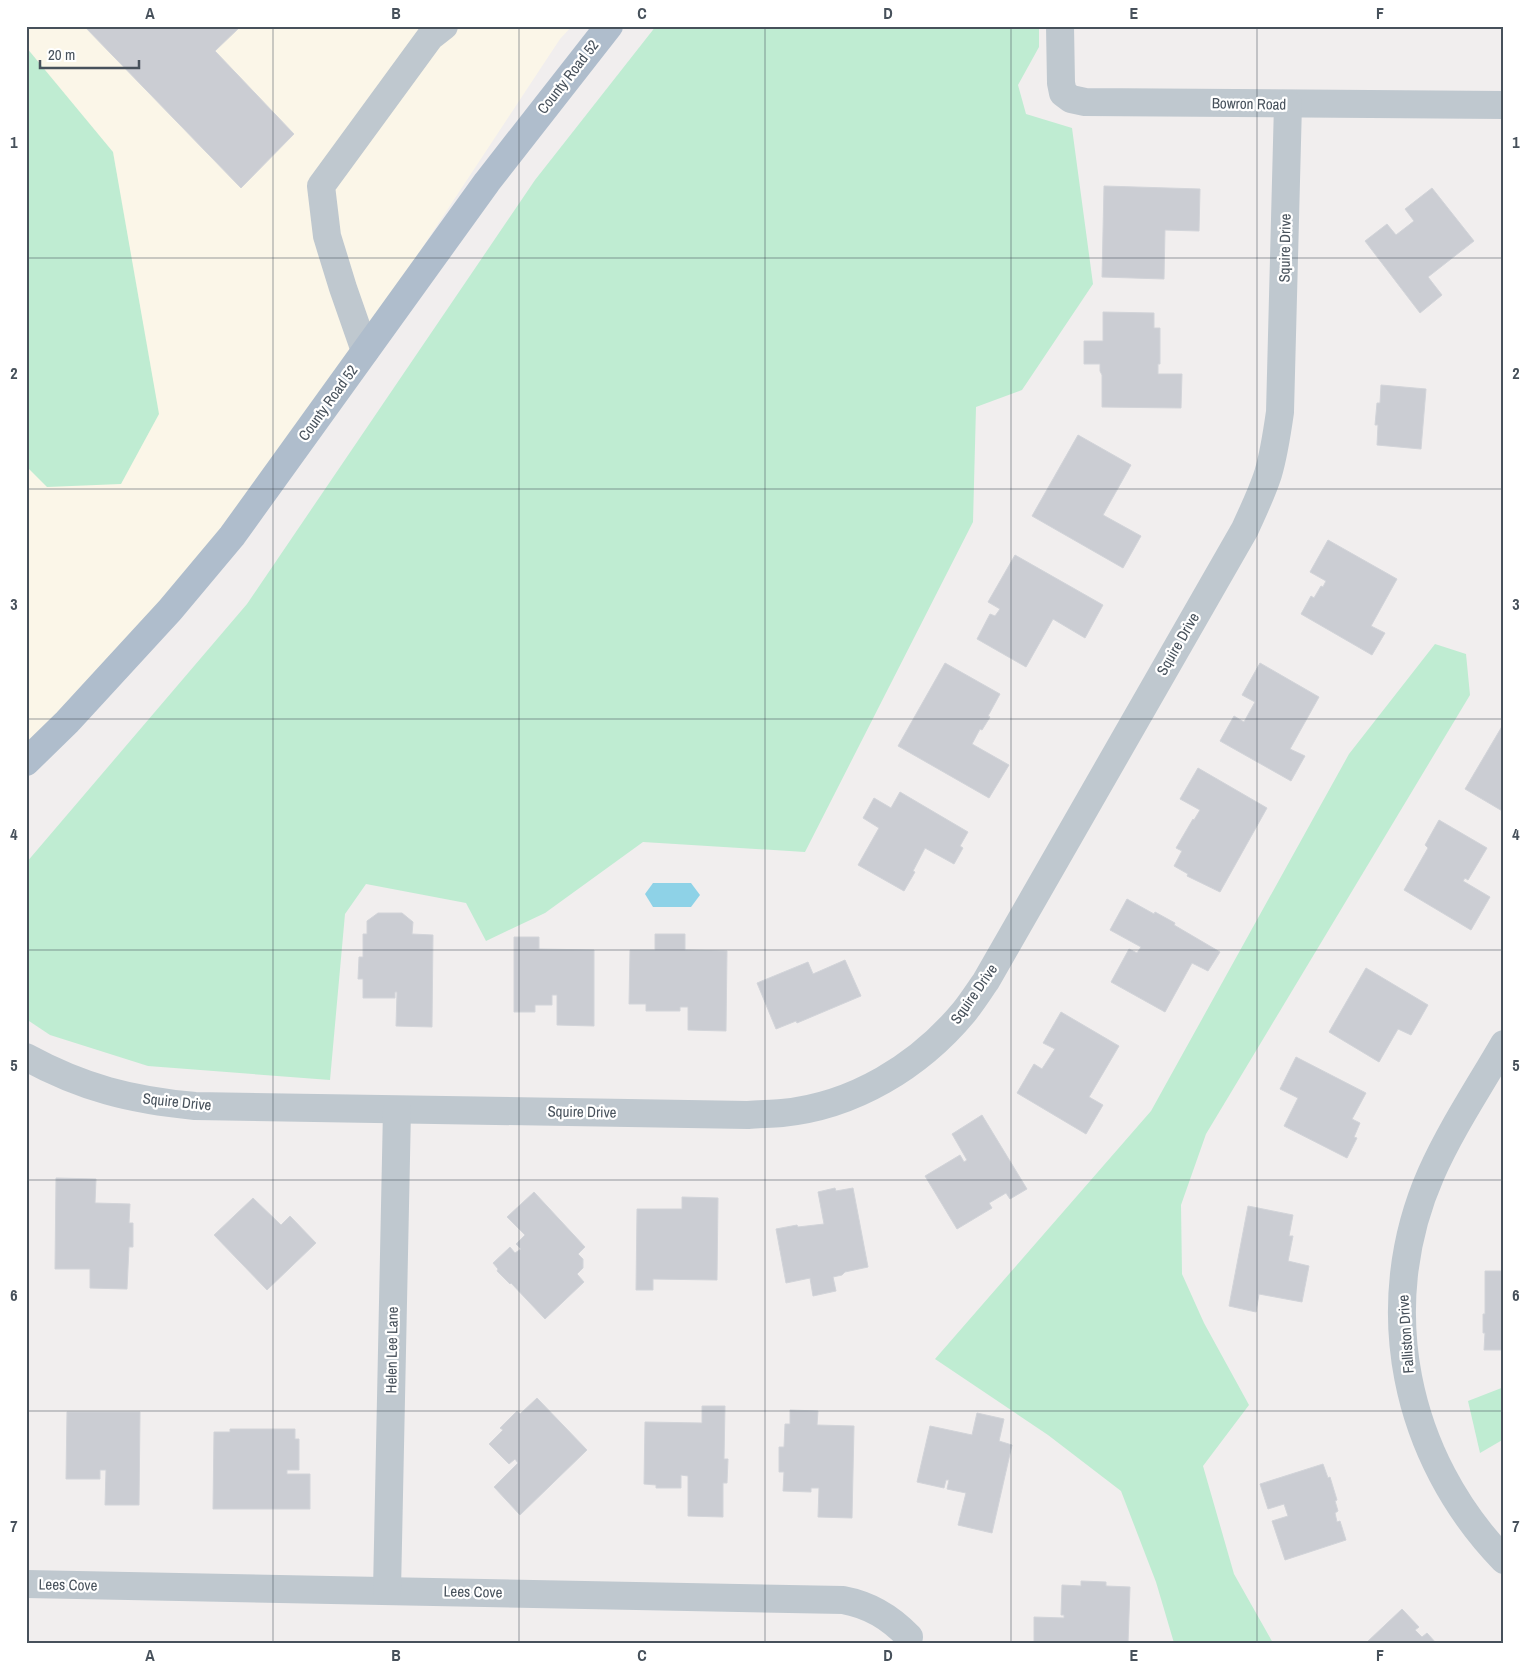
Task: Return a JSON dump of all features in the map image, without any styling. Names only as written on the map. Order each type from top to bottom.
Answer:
[{"type":"main road","name":"County Road 52","points":[[26,762],[67,722],[170,610],[238,528],[487,182],[608,26]]},
{"type":"street","points":[[365,351],[327,236],[321,186],[430,37],[444,26]]},
{"type":"street","name":"Bowron Road","points":[[1060,26],[1061,83],[1063,92],[1071,98],[1085,102],[1504,106]]},
{"type":"street","name":"Squire Drive","points":[[26,1057],[72,1079],[112,1093],[153,1102],[195,1106],[748,1115],[783,1113],[818,1106],[853,1095],[885,1080],[915,1060],[942,1037],[966,1010],[986,981],[1245,528],[1267,476],[1280,412],[1288,104]]},
{"type":"street","name":"Falliston Drive","points":[[1504,1044],[1448,1141],[1431,1174],[1418,1208],[1403,1278],[1402,1315],[1404,1351],[1410,1388],[1420,1425],[1434,1460],[1451,1494],[1473,1525],[1504,1560]]},
{"type":"street","name":"Helen Lee Lane","points":[[388,1591],[397,1110]]},
{"type":"street","name":"Lees Cove","points":[[26,1584],[843,1600],[871,1608],[885,1616],[909,1637]]},
{"type":"shaded area","points":[[26,26],[572,26],[560,39],[232,536],[26,758]]},
{"type":"green space","points":[[656,26],[1039,26],[1039,47],[1018,85],[1026,114],[1072,128],[1093,284],[1022,390],[976,407],[973,522],[805,852],[643,842],[545,913],[486,941],[466,903],[366,884],[345,914],[330,1080],[148,1066],[50,1035],[26,1019],[26,863],[247,604],[535,180]]},
{"type":"green space","points":[[26,47],[113,152],[159,414],[121,484],[47,487],[26,466]]},
{"type":"green space","points":[[1435,644],[1466,654],[1470,695],[1206,1134],[1181,1205],[1182,1274],[1204,1323],[1249,1405],[1203,1466],[1234,1574],[1273,1643],[1174,1643],[1156,1582],[1121,1491],[1048,1435],[935,1359],[1151,1111],[1349,754]]},
{"type":"green space","points":[[1504,1387],[1504,1439],[1480,1453],[1468,1401]]},
{"type":"water","points":[[653,883],[691,883],[700,895],[691,907],[653,907],[645,894]]},
{"type":"building","points":[[84,26],[241,26],[215,51],[294,134],[241,188]]},
{"type":"building","points":[[1104,186],[1200,189],[1199,231],[1165,230],[1164,279],[1102,277]]},
{"type":"building","points":[[1432,188],[1474,241],[1428,277],[1442,295],[1420,313],[1365,241],[1387,224],[1396,235],[1414,221],[1405,209]]},
{"type":"building","points":[[1103,312],[1154,313],[1154,328],[1160,328],[1160,364],[1158,364],[1158,374],[1182,374],[1181,408],[1102,407],[1100,364],[1084,364],[1084,341],[1103,341]]},
{"type":"building","points":[[1381,385],[1426,389],[1421,449],[1377,445],[1378,425],[1375,425],[1377,403],[1380,403]]},
{"type":"building","points":[[1078,435],[1131,465],[1103,515],[1141,536],[1123,568],[1032,516]]},
{"type":"building","points":[[1328,540],[1397,579],[1371,626],[1385,633],[1372,655],[1301,614],[1311,596],[1314,598],[1326,581],[1310,572]]},
{"type":"building","points":[[1015,555],[1103,605],[1085,638],[1053,619],[1026,667],[977,639],[990,614],[995,616],[1000,609],[988,602]]},
{"type":"building","points":[[945,663],[1000,694],[988,716],[990,717],[982,730],[980,729],[972,744],[1009,765],[989,798],[898,746]]},
{"type":"building","points":[[1260,663],[1319,697],[1290,749],[1305,756],[1291,781],[1220,741],[1234,716],[1244,722],[1255,702],[1242,695]]},
{"type":"building","points":[[1504,723],[1504,812],[1465,789]]},
{"type":"building","points":[[1198,768],[1267,808],[1220,892],[1187,876],[1188,874],[1174,866],[1182,851],[1176,848],[1200,810],[1180,799]]},
{"type":"building","points":[[900,792],[968,832],[960,846],[963,848],[954,864],[925,848],[913,871],[915,872],[904,891],[858,865],[879,828],[863,818],[874,798],[891,808]]},
{"type":"building","points":[[1439,820],[1487,848],[1468,880],[1465,878],[1463,881],[1490,897],[1471,930],[1404,890],[1428,848],[1425,845]]},
{"type":"building","points":[[1127,899],[1175,923],[1174,925],[1220,952],[1208,971],[1192,963],[1165,1012],[1111,982],[1129,949],[1137,953],[1141,947],[1110,930]]},
{"type":"building","points":[[378,913],[402,913],[413,922],[412,934],[433,935],[432,1027],[396,1026],[397,992],[395,992],[395,998],[363,998],[363,979],[358,979],[359,957],[363,957],[363,934],[367,934],[367,921]]},
{"type":"building","points":[[655,934],[685,934],[685,950],[727,951],[726,1031],[688,1030],[688,1007],[680,1007],[680,1011],[646,1011],[646,1004],[629,1004],[630,950],[655,950]]},
{"type":"building","points":[[514,937],[539,937],[539,949],[594,950],[594,1026],[557,1025],[557,995],[552,995],[552,1005],[535,1005],[535,1012],[514,1012]]},
{"type":"building","points":[[845,960],[861,996],[797,1023],[796,1021],[776,1029],[757,983],[808,962],[813,974]]},
{"type":"building","points":[[1366,968],[1428,1005],[1411,1035],[1398,1029],[1379,1062],[1329,1032]]},
{"type":"building","points":[[1061,1012],[1119,1046],[1089,1097],[1103,1105],[1086,1134],[1017,1093],[1034,1064],[1042,1069],[1055,1049],[1043,1043]]},
{"type":"building","points":[[1296,1057],[1366,1093],[1352,1119],[1360,1123],[1354,1137],[1357,1138],[1347,1158],[1284,1126],[1298,1098],[1280,1089]]},
{"type":"building","points":[[982,1115],[1027,1189],[1010,1199],[1006,1193],[989,1203],[992,1208],[957,1229],[925,1176],[960,1155],[964,1162],[967,1160],[952,1134]]},
{"type":"building","points":[[56,1178],[96,1179],[95,1203],[130,1204],[129,1223],[133,1223],[133,1247],[129,1247],[127,1289],[90,1288],[90,1269],[55,1269]]},
{"type":"building","points":[[835,1188],[836,1191],[853,1188],[868,1267],[845,1272],[842,1275],[833,1277],[836,1291],[813,1296],[810,1278],[786,1283],[776,1229],[797,1225],[798,1227],[824,1224],[818,1192]]},
{"type":"building","points":[[534,1192],[585,1247],[578,1254],[583,1259],[583,1268],[577,1274],[584,1282],[545,1319],[497,1271],[498,1269],[493,1263],[510,1247],[515,1253],[521,1249],[516,1244],[525,1235],[507,1217]]},
{"type":"building","points":[[682,1197],[718,1198],[717,1280],[653,1279],[653,1290],[636,1290],[637,1209],[682,1209]]},
{"type":"building","points":[[253,1198],[281,1225],[290,1216],[316,1243],[267,1290],[214,1235]]},
{"type":"building","points":[[1248,1206],[1293,1215],[1289,1236],[1293,1236],[1288,1261],[1309,1266],[1302,1302],[1259,1294],[1256,1312],[1229,1306]]},
{"type":"building","points":[[1485,1271],[1504,1271],[1504,1350],[1484,1350]]},
{"type":"building","points":[[537,1398],[587,1450],[520,1515],[494,1487],[518,1463],[515,1459],[509,1464],[489,1444],[503,1430],[500,1428],[517,1411],[520,1414]]},
{"type":"building","points":[[702,1406],[725,1406],[724,1459],[728,1459],[727,1483],[723,1483],[723,1517],[688,1516],[688,1476],[681,1475],[681,1488],[656,1488],[656,1485],[644,1484],[645,1422],[702,1423]]},
{"type":"building","points":[[790,1410],[818,1411],[817,1425],[854,1426],[852,1518],[818,1517],[819,1488],[811,1488],[811,1492],[783,1491],[784,1472],[779,1472],[779,1447],[784,1447],[785,1424],[790,1424]]},
{"type":"building","points":[[67,1412],[140,1412],[139,1505],[105,1505],[106,1470],[100,1470],[100,1479],[66,1479]]},
{"type":"building","points":[[977,1413],[1004,1419],[999,1441],[1012,1445],[992,1533],[958,1525],[966,1493],[947,1489],[949,1480],[946,1480],[944,1488],[917,1482],[930,1426],[972,1435]]},
{"type":"building","points":[[230,1429],[295,1429],[295,1439],[299,1439],[299,1470],[287,1470],[287,1474],[310,1474],[310,1509],[213,1509],[214,1432],[230,1432]]},
{"type":"building","points":[[1323,1464],[1328,1478],[1330,1477],[1337,1500],[1335,1501],[1338,1511],[1335,1513],[1337,1522],[1340,1521],[1346,1540],[1285,1560],[1272,1521],[1288,1516],[1284,1504],[1268,1509],[1260,1484]]},
{"type":"building","points":[[1081,1581],[1106,1582],[1106,1586],[1130,1587],[1128,1643],[1034,1643],[1034,1617],[1064,1618],[1064,1615],[1061,1615],[1062,1585],[1081,1586]]},
{"type":"building","points":[[1402,1609],[1419,1627],[1415,1630],[1422,1637],[1427,1633],[1436,1643],[1366,1643]]}]
